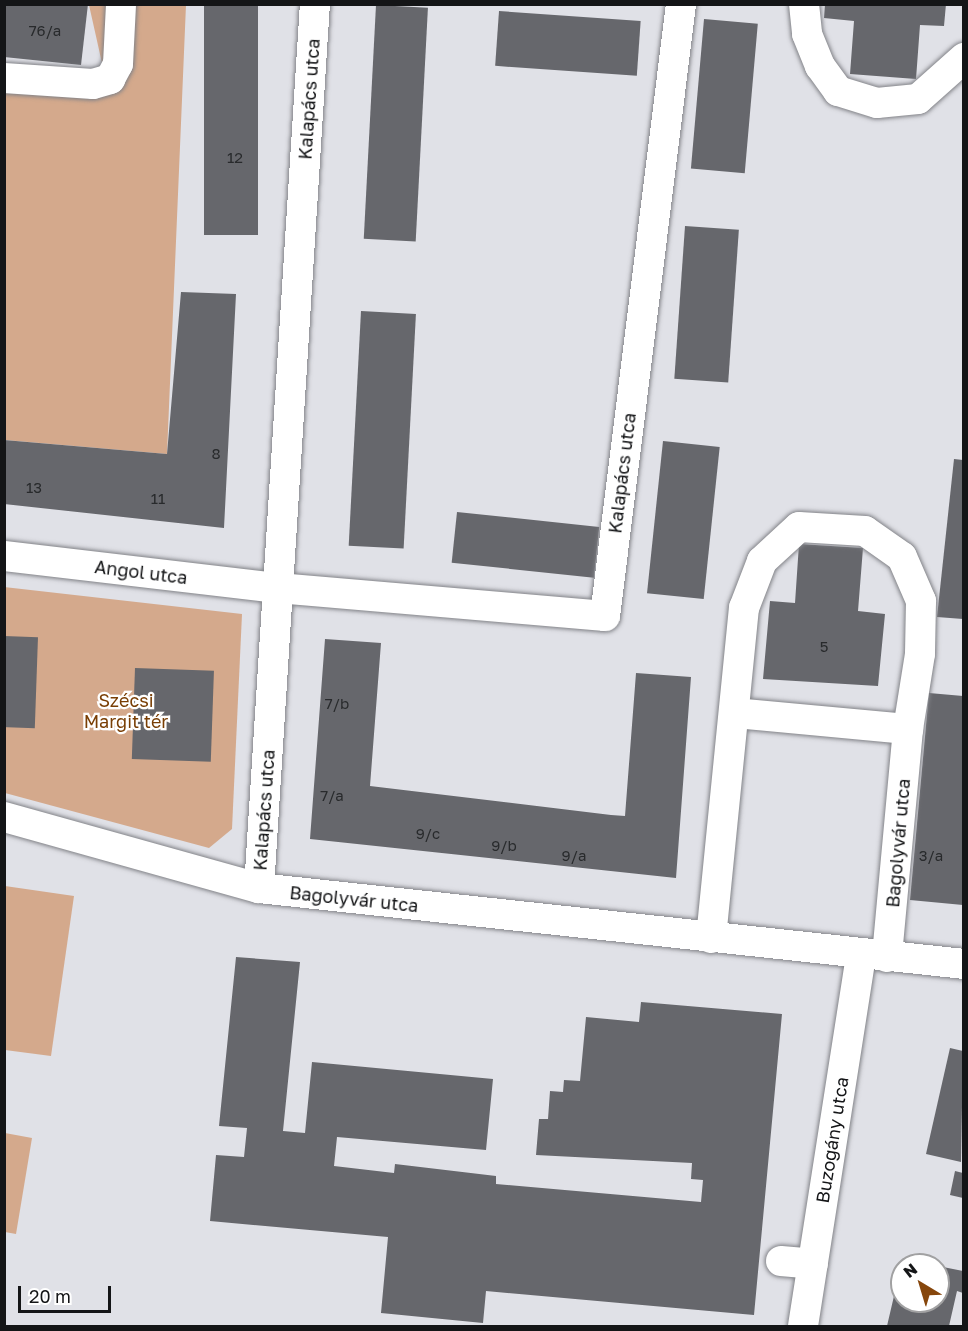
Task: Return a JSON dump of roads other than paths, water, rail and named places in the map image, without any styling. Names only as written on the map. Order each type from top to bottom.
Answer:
[{"type":"street","points":[[4,78],[93,84],[110,79],[118,63],[121,4]]},
{"type":"street","name":"Kalapács utca","points":[[259,888],[315,4]]},
{"type":"street","name":"Kalapács utca","points":[[278,588],[605,616],[681,4]]},
{"type":"street","points":[[804,4],[807,34],[820,66],[838,91],[877,104],[918,99],[963,58]]},
{"type":"street","name":"Bagolyvár utca","points":[[711,938],[744,608],[762,561],[799,526],[865,531],[902,557],[921,601],[920,654],[874,956]]},
{"type":"street","name":"Angol utca","points":[[4,556],[278,588]]},
{"type":"street","points":[[735,713],[908,729]]},
{"type":"street","name":"Bagolyvár utca","points":[[4,817],[259,888],[963,964]]},
{"type":"street","name":"Buzogány utca","points":[[803,1326],[813,1264],[874,956]]},
{"type":"street","points":[[781,1262],[813,1264]]},
{"type":"park label","name":"Szécsi Margit tér","points":[[126,711]]}]
